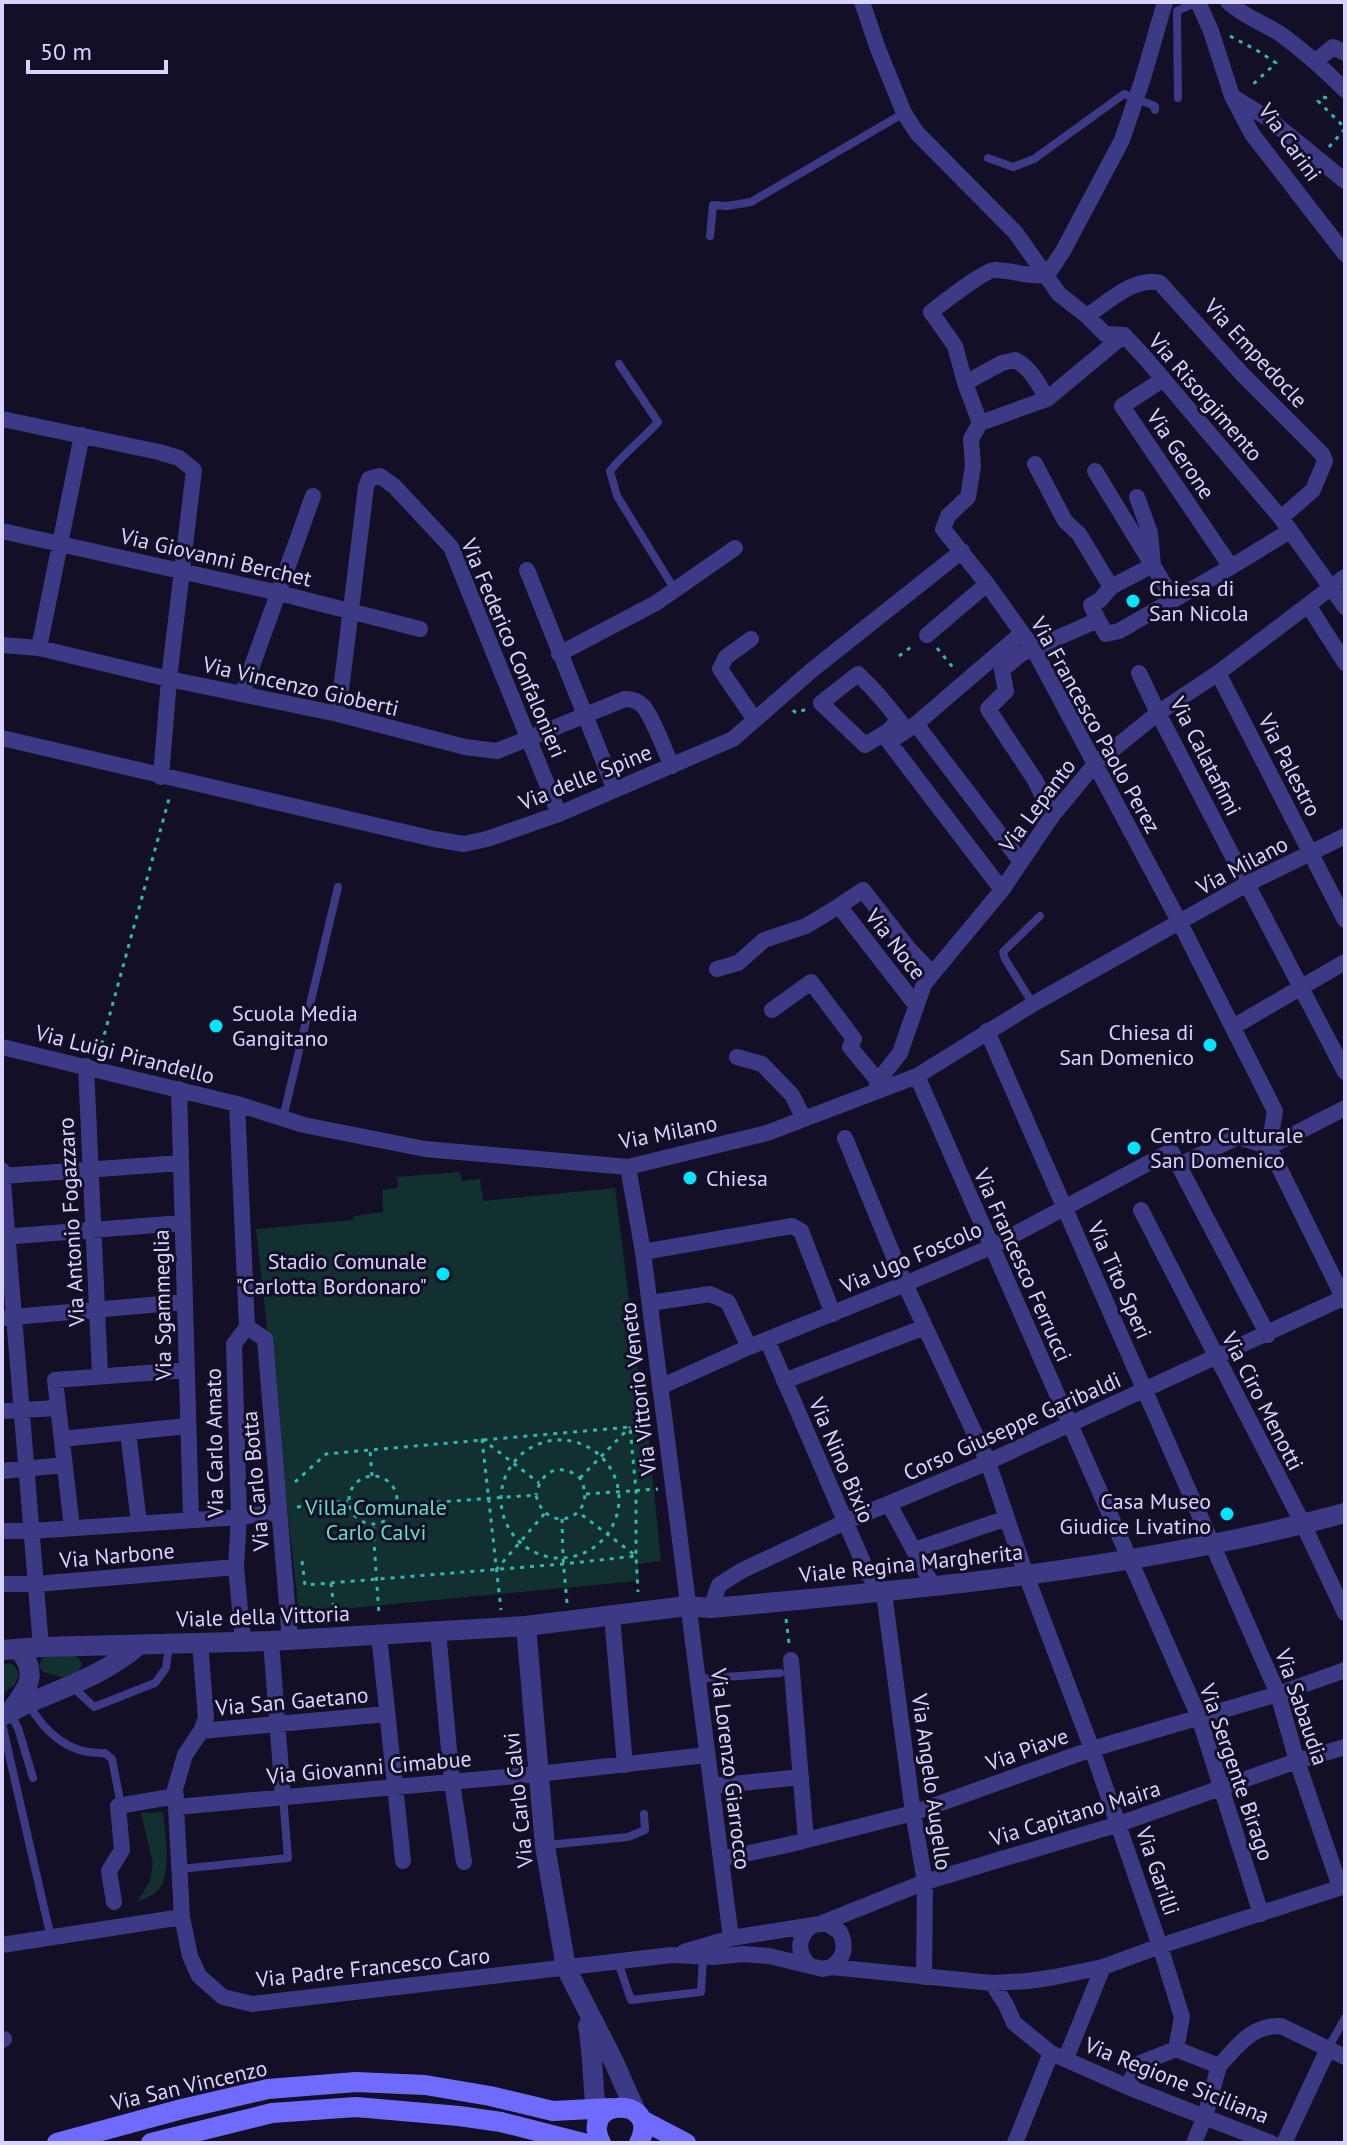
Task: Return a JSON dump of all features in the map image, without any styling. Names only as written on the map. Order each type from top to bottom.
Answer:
[{"type":"main road","name":"Via San Vincenzo","points":[[57,2143],[268,2089],[356,2082],[425,2085],[553,2111],[599,2114],[625,2107],[686,2143]]},
{"type":"main road","points":[[151,2143],[272,2113],[356,2107],[501,2122],[583,2143]]},
{"type":"main road","points":[[639,2143],[643,2135],[640,2117]]},
{"type":"street","name":"Via Risorgimento","points":[[862,2],[904,113],[917,133],[1015,232],[1059,294],[1105,334],[1124,335],[1338,582],[1345,607]]},
{"type":"street","points":[[1124,335],[1047,399],[980,423],[955,346],[931,312],[990,270],[1014,271],[1033,277],[1047,275],[1122,140],[1165,2]]},
{"type":"street","name":"Via Carini","points":[[1198,2],[1232,96],[1252,134],[1345,254]]},
{"type":"street","points":[[1228,2],[1239,12],[1280,33],[1316,61],[1340,95]]},
{"type":"street","points":[[1316,61],[1333,47],[1345,53]]},
{"type":"street","points":[[1232,96],[1269,119],[1345,181]]},
{"type":"street","name":"Via Empedocle","points":[[1087,316],[1126,289],[1150,280],[1160,283],[1242,374],[1322,454],[1325,461],[1313,490],[1286,525]]},
{"type":"street","points":[[965,383],[1002,363],[1015,360],[1033,374],[1047,399]]},
{"type":"street","name":"Via Gerone","points":[[1162,380],[1122,406],[1231,567]]},
{"type":"street","points":[[2,419],[179,458],[194,470],[169,679],[168,778]]},
{"type":"street","name":"Via Francesco Paolo Perez","points":[[980,423],[971,439],[973,466],[968,497],[948,516],[943,529],[1033,648],[1180,923],[1275,1111],[1269,1147]]},
{"type":"street","points":[[39,648],[82,435]]},
{"type":"street","points":[[1035,464],[1065,521],[1079,534],[1111,587]]},
{"type":"street","points":[[1095,471],[1174,600]]},
{"type":"street","name":"Via Federico Confalonieri","points":[[350,611],[366,487],[369,479],[380,476],[394,486],[451,547],[559,814]]},
{"type":"street","points":[[242,694],[313,496]]},
{"type":"street","points":[[1137,497],[1150,533],[1153,565]]},
{"type":"street","points":[[1153,565],[1111,587],[1091,605],[1106,634],[1119,631],[1231,567],[1286,525]]},
{"type":"street","name":"Via Giovanni Berchet","points":[[2,531],[279,593],[420,629]]},
{"type":"street","points":[[559,654],[656,603],[735,548]]},
{"type":"street","name":"Via delle Spine","points":[[2,738],[418,836],[464,844],[559,814],[733,739],[824,660],[962,551]]},
{"type":"street","points":[[527,570],[615,790]]},
{"type":"street","name":"Via Lepanto","points":[[876,1086],[900,1053],[924,984],[1002,890],[1052,816],[1095,764],[1158,713],[1218,673],[1338,582]]},
{"type":"street","points":[[927,635],[987,584]]},
{"type":"street","points":[[1308,605],[1345,663]]},
{"type":"street","points":[[338,714],[350,611]]},
{"type":"street","points":[[1052,816],[1035,780],[988,709],[1006,691],[1002,670],[1021,654],[1098,620]]},
{"type":"street","points":[[1002,890],[889,742],[907,724],[1022,633]]},
{"type":"street","points":[[751,639],[726,657],[720,669],[755,720]]},
{"type":"street","name":"Via Vincenzo Gioberti","points":[[2,645],[39,648],[338,714],[465,747],[497,751],[625,699],[636,701],[645,709],[672,766]]},
{"type":"street","name":"Via Calatafimi","points":[[1139,673],[1345,1072]]},
{"type":"street","name":"Via Palestro","points":[[1218,673],[1345,920]]},
{"type":"street","points":[[907,724],[865,745],[821,703],[858,674],[907,724],[1021,862]]},
{"type":"street","name":"Via Milano","points":[[237,1104],[304,1125],[425,1149],[628,1167],[767,1133],[876,1086],[917,1076],[1033,1004],[1247,884],[1345,836]]},
{"type":"street","points":[[839,906],[863,890],[908,948],[932,973]]},
{"type":"street","name":"Via Noce","points":[[717,969],[738,963],[764,940],[806,926],[839,906],[916,1005]]},
{"type":"street","points":[[1233,1027],[1345,962]]},
{"type":"street","points":[[772,1010],[811,982],[854,1039],[850,1047],[876,1086]]},
{"type":"street","name":"Via Tito Speri","points":[[987,1031],[1214,1545]]},
{"type":"street","name":"Via Luigi Pirandello","points":[[2,1047],[237,1104]]},
{"type":"street","points":[[737,1057],[762,1064],[792,1095],[804,1119]]},
{"type":"street","name":"Via Antonio Fogazzaro","points":[[91,1067],[91,1169],[100,1375]]},
{"type":"street","name":"Via Francesco Ferrucci","points":[[917,1076],[1128,1559]]},
{"type":"street","name":"Via Sgammeglia","points":[[179,1089],[191,1519]]},
{"type":"street","name":"Via Carlo Amato","points":[[237,1104],[247,1327],[234,1344],[239,1517],[236,1567],[243,1642]]},
{"type":"street","points":[[1345,1108],[1269,1147],[1345,1299]]},
{"type":"street","name":"Via Ugo Foscolo","points":[[660,1387],[991,1247],[1063,1208],[1175,1158],[1238,1137],[1269,1147]]},
{"type":"street","name":"Via Garilli","points":[[845,1138],[905,1284],[988,1462],[1160,1946],[1182,2017],[1176,2049]]},
{"type":"street","points":[[1175,1158],[1268,1335]]},
{"type":"street","points":[[2,1176],[181,1163]]},
{"type":"street","name":"Via Vittorio Veneto","points":[[628,1167],[650,1303],[687,1606]]},
{"type":"street","points":[[2,1170],[8,1318],[21,1409],[41,1647]]},
{"type":"street","name":"Via Ciro Menotti","points":[[1141,1210],[1303,1524],[1345,1613]]},
{"type":"street","points":[[5,1236],[182,1223]]},
{"type":"street","points":[[643,1252],[792,1226],[801,1231],[833,1314]]},
{"type":"street","points":[[650,1303],[710,1294],[728,1302],[749,1347]]},
{"type":"street","name":"Corso Giuseppe Garibaldi","points":[[711,1608],[719,1585],[741,1571],[1345,1299]]},
{"type":"street","points":[[8,1318],[184,1302]]},
{"type":"street","name":"Via Carlo Botta","points":[[247,1327],[265,1339],[279,1512],[277,1723],[283,1797]]},
{"type":"street","points":[[784,1381],[925,1327]]},
{"type":"street","name":"Via Nino Bixio","points":[[767,1340],[868,1574],[884,1593]]},
{"type":"street","points":[[72,1528],[55,1380],[186,1370]]},
{"type":"street","points":[[2,1411],[58,1408]]},
{"type":"street","points":[[62,1439],[187,1426]]},
{"type":"street","points":[[128,1432],[139,1523]]},
{"type":"street","points":[[2,1471],[65,1465]]},
{"type":"street","points":[[889,1504],[933,1586]]},
{"type":"street","points":[[2,1531],[279,1512]]},
{"type":"street","name":"Viale Regina Margherita","points":[[526,1626],[687,1606],[711,1608],[884,1593],[1026,1575],[1214,1545],[1345,1513]]},
{"type":"street","points":[[914,1550],[1007,1518]]},
{"type":"street","name":"Via Sabaudia","points":[[1214,1545],[1278,1694],[1297,1761],[1342,1886]]},
{"type":"street","name":"Via Sergente Birago","points":[[1128,1559],[1199,1717],[1261,1914]]},
{"type":"street","name":"Via Narbone","points":[[2,1584],[36,1584],[236,1567]]},
{"type":"street","name":"Via Angelo Augello","points":[[884,1593],[925,1882],[924,1977]]},
{"type":"street","name":"Via Lorenzo Giarrocco","points":[[687,1606],[731,1938]]},
{"type":"street","points":[[612,1616],[625,1765]]},
{"type":"street","name":"Viale della Vittoria","points":[[11,1650],[243,1642],[526,1626]]},
{"type":"street","name":"Via Carlo Calvi","points":[[526,1626],[545,1846],[566,1968],[585,2007]]},
{"type":"street","points":[[438,1631],[452,1782],[464,1862]]},
{"type":"street","points":[[379,1635],[403,1861]]},
{"type":"street","name":"Via Padre Francesco Caro","points":[[200,1643],[206,1718],[185,1755],[175,1789],[182,1917],[190,1956],[199,1976],[223,1997],[252,2004],[672,1955]]},
{"type":"street","points":[[10,1714],[72,1686],[124,1658],[139,1645]]},
{"type":"street","points":[[10,1714],[31,1674],[28,1663],[11,1650]]},
{"type":"street","points":[[785,1666],[801,1777],[806,1840]]},
{"type":"street","name":"Via Piave","points":[[721,1859],[913,1813],[1092,1749],[1278,1694],[1345,1670]]},
{"type":"street","name":"Via San Gaetano","points":[[201,1731],[387,1714]]},
{"type":"street","name":"Via Capitano Maira","points":[[672,1955],[731,1938],[817,1925],[925,1882],[1119,1824],[1345,1747]]},
{"type":"street","name":"Via Giovanni Cimabue","points":[[122,1806],[283,1797],[707,1755]]},
{"type":"street","points":[[712,1786],[801,1777]]},
{"type":"street","points":[[114,1902],[109,1871],[122,1850],[118,1806],[122,1806]]},
{"type":"street","points":[[672,1955],[703,1957],[743,1954],[769,1956],[815,1968],[992,1983],[1028,1981],[1103,1967],[1342,1886]]},
{"type":"street","points":[[2,1945],[182,1917]]},
{"type":"street","points":[[808,1964],[800,1950],[800,1942],[807,1929],[828,1924],[840,1932],[845,1948],[843,1956],[831,1967]]},
{"type":"street","points":[[845,1948],[886,1973]]},
{"type":"street","points":[[1015,2143],[1103,1967]]},
{"type":"street","name":"Via Regione Siciliana","points":[[992,1983],[1014,2023],[1058,2056],[1271,2143]]},
{"type":"street","points":[[585,2007],[640,2117]]},
{"type":"street","points":[[585,2007],[599,2114]]},
{"type":"street","points":[[1194,2143],[1219,2066],[1250,2034],[1270,2026],[1281,2026],[1345,2057]]},
{"type":"street","points":[[1128,2087],[1138,2064],[1176,2049],[1219,2066]]},
{"type":"street","points":[[1284,2143],[1328,2049]]},
{"type":"street","points":[[613,2060],[662,2129]]},
{"type":"lane","points":[[1178,98],[1177,11],[1198,2]]},
{"type":"lane","points":[[988,158],[1013,167],[1034,159],[1124,94],[1155,106],[1155,110]]},
{"type":"lane","points":[[710,236],[713,205],[751,202],[904,113]]},
{"type":"lane","points":[[619,364],[658,422],[610,471],[617,496],[675,590]]},
{"type":"lane","points":[[283,1118],[338,887]]},
{"type":"lane","points":[[1033,1004],[1003,952],[1040,916]]},
{"type":"lane","points":[[72,1686],[94,1707],[155,1683],[166,1668],[169,1644]]},
{"type":"lane","points":[[697,1679],[785,1666]]},
{"type":"lane","points":[[10,1714],[18,1728],[33,1778]]},
{"type":"lane","points":[[10,1714],[35,1716],[64,1744],[88,1754],[105,1753],[112,1759],[122,1806]]},
{"type":"lane","points":[[10,1714],[51,1938]]},
{"type":"lane","points":[[180,1869],[288,1858],[283,1797]]},
{"type":"lane","points":[[545,1846],[628,1837],[645,1830],[644,1814]]},
{"type":"lane","points":[[618,1961],[631,2000],[701,1992],[703,1957]]},
{"type":"lane","points":[[1328,2049],[1345,2018]]},
{"type":"path","points":[[1211,31],[1229,35],[1276,63],[1252,86],[1232,96]]},
{"type":"path","points":[[1319,159],[1345,128],[1318,101],[1323,97],[1340,95]]},
{"type":"path","points":[[927,635],[964,681]]},
{"type":"path","points":[[780,698],[796,713],[821,703]]},
{"type":"path","points":[[91,1067],[168,778]]},
{"type":"path","points":[[294,1483],[326,1454],[630,1427]]},
{"type":"path","points":[[580,1478],[630,1427]]},
{"type":"path","points":[[630,1427],[641,1612]]},
{"type":"path","points":[[482,1439],[539,1483]]},
{"type":"path","points":[[482,1439],[502,1628]]},
{"type":"path","points":[[559,1440],[585,1445],[601,1456],[613,1472],[619,1492],[618,1510],[607,1534],[598,1544],[587,1551],[563,1558],[549,1557],[520,1542],[503,1513],[506,1475],[513,1463],[533,1446],[559,1440]]},
{"type":"path","points":[[370,1450],[372,1476]]},
{"type":"path","points":[[565,1470],[580,1478],[586,1494],[578,1512],[562,1519],[545,1513],[536,1495],[539,1483],[548,1473],[565,1470]]},
{"type":"path","points":[[372,1476],[392,1485],[397,1505],[391,1517],[373,1525],[359,1521],[348,1501],[355,1483],[372,1476]]},
{"type":"path","points":[[586,1494],[672,1488]]},
{"type":"path","points":[[397,1505],[536,1495]]},
{"type":"path","points":[[296,1507],[348,1501]]},
{"type":"path","points":[[578,1512],[636,1556]]},
{"type":"path","points":[[496,1570],[545,1513]]},
{"type":"path","points":[[562,1519],[569,1622]]},
{"type":"path","points":[[373,1525],[379,1635]]},
{"type":"path","points":[[302,1554],[305,1585],[636,1556]]},
{"type":"path","points":[[331,1583],[338,1637]]},
{"type":"green space","name":"Villa Comunale Carlo Calvi","points":[[460,1172],[462,1181],[480,1179],[483,1201],[615,1188],[643,1412],[646,1412],[661,1561],[638,1564],[639,1581],[299,1613],[256,1229],[353,1220],[354,1216],[383,1212],[382,1190],[398,1188],[397,1177]]},
{"type":"green space","points":[[61,1653],[78,1658],[82,1663],[80,1671],[65,1678],[43,1672],[39,1666],[42,1658]]},
{"type":"green space","points":[[2,1664],[13,1665],[19,1675],[15,1684],[2,1695]]},
{"type":"green space","points":[[163,1812],[167,1852],[163,1882],[154,1893],[137,1902],[150,1881],[153,1863],[141,1813]]},
{"type":"place","name":"Chiesa di San Nicola","points":[[1133,601]]},
{"type":"place","name":"Scuola Media Gangitano","points":[[216,1026]]},
{"type":"place","name":"Chiesa di San Domenico","points":[[1210,1045]]},
{"type":"place","name":"Centro Culturale San Domenico","points":[[1134,1148]]},
{"type":"place","name":"Chiesa","points":[[690,1178]]},
{"type":"place","name":"Stadio Comunale \"Carlotta Bordonaro\"","points":[[443,1274]]},
{"type":"place","name":"Casa Museo Giudice Livatino","points":[[1227,1514]]}]
